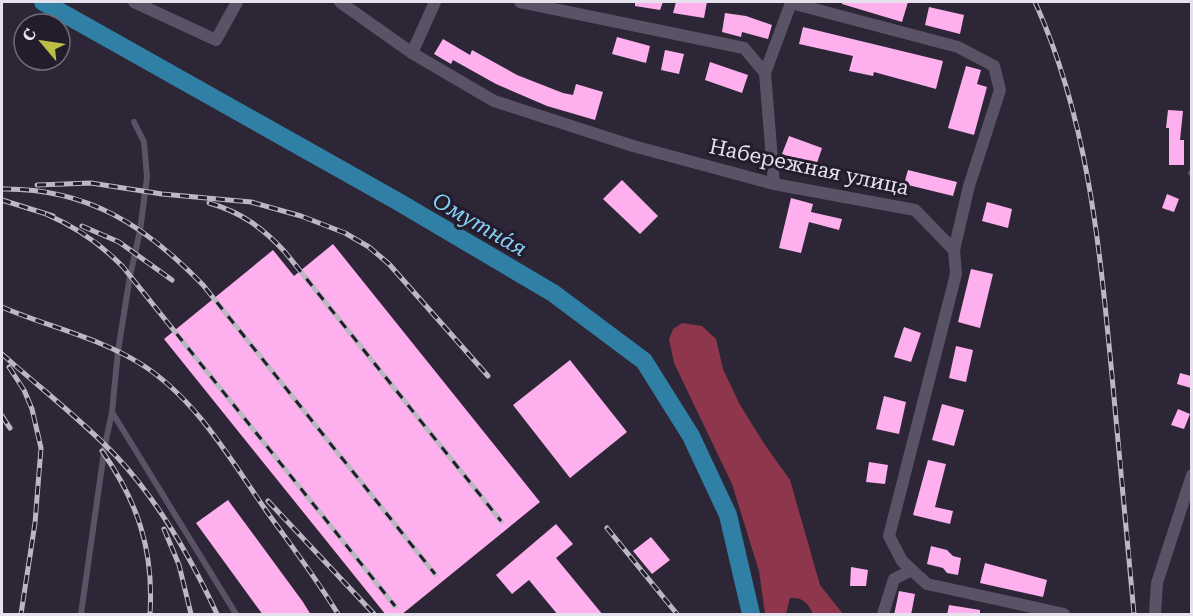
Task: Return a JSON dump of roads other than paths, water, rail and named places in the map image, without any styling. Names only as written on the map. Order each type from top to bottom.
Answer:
[{"type":"street","points":[[134,2],[216,40],[237,2]]},
{"type":"street","name":"Набережная улица","points":[[340,2],[412,53],[494,101],[633,146],[774,184],[915,210],[954,250]]},
{"type":"street","points":[[412,53],[435,2]]},
{"type":"street","points":[[520,2],[744,48],[765,73]]},
{"type":"street","points":[[774,184],[765,73],[791,3],[958,47],[994,66],[1000,90],[969,186],[954,250],[956,274],[889,536],[902,561],[927,584],[1064,615]]},
{"type":"street","points":[[1155,615],[1157,583],[1188,500],[1191,475]]},
{"type":"street","points":[[883,615],[894,579],[912,570]]},
{"type":"lane","points":[[81,615],[105,445],[112,412],[119,340],[140,231],[147,177],[144,142],[134,122]]},
{"type":"lane","points":[[112,412],[236,615]]},
{"type":"waterway","name":"Омутна́я","points":[[43,2],[397,201],[553,293],[644,361],[691,436],[728,515],[751,614]]},
{"type":"railway","points":[[1035,2],[1053,46],[1067,90],[1088,180],[1106,319],[1134,614]]},
{"type":"railway","points":[[37,185],[91,183],[162,194],[251,202],[301,216],[345,233],[369,247],[389,264],[488,376]]},
{"type":"railway","points":[[2,189],[33,190],[88,203],[136,228],[181,264],[203,285],[435,574]]},
{"type":"railway","points":[[2,200],[53,216]]},
{"type":"railway","points":[[209,203],[251,222],[285,252],[501,521]]},
{"type":"railway","points":[[46,214],[87,236],[123,267],[395,606]]},
{"type":"railway","points":[[82,226],[119,242],[172,280]]},
{"type":"railway","points":[[2,307],[90,339],[125,355],[141,364],[178,394],[224,449],[338,614]]},
{"type":"railway","points":[[2,354],[90,430],[133,475],[161,512],[196,572],[217,614]]},
{"type":"railway","points":[[9,367],[24,390],[32,409],[41,448],[35,523],[21,614]]},
{"type":"railway","points":[[2,416],[10,428]]},
{"type":"railway","points":[[102,451],[125,489],[141,528],[149,569],[150,614]]},
{"type":"railway","points":[[268,501],[374,614]]},
{"type":"railway","points":[[607,528],[677,614]]},
{"type":"railway","points":[[164,529],[179,565],[191,614]]}]
